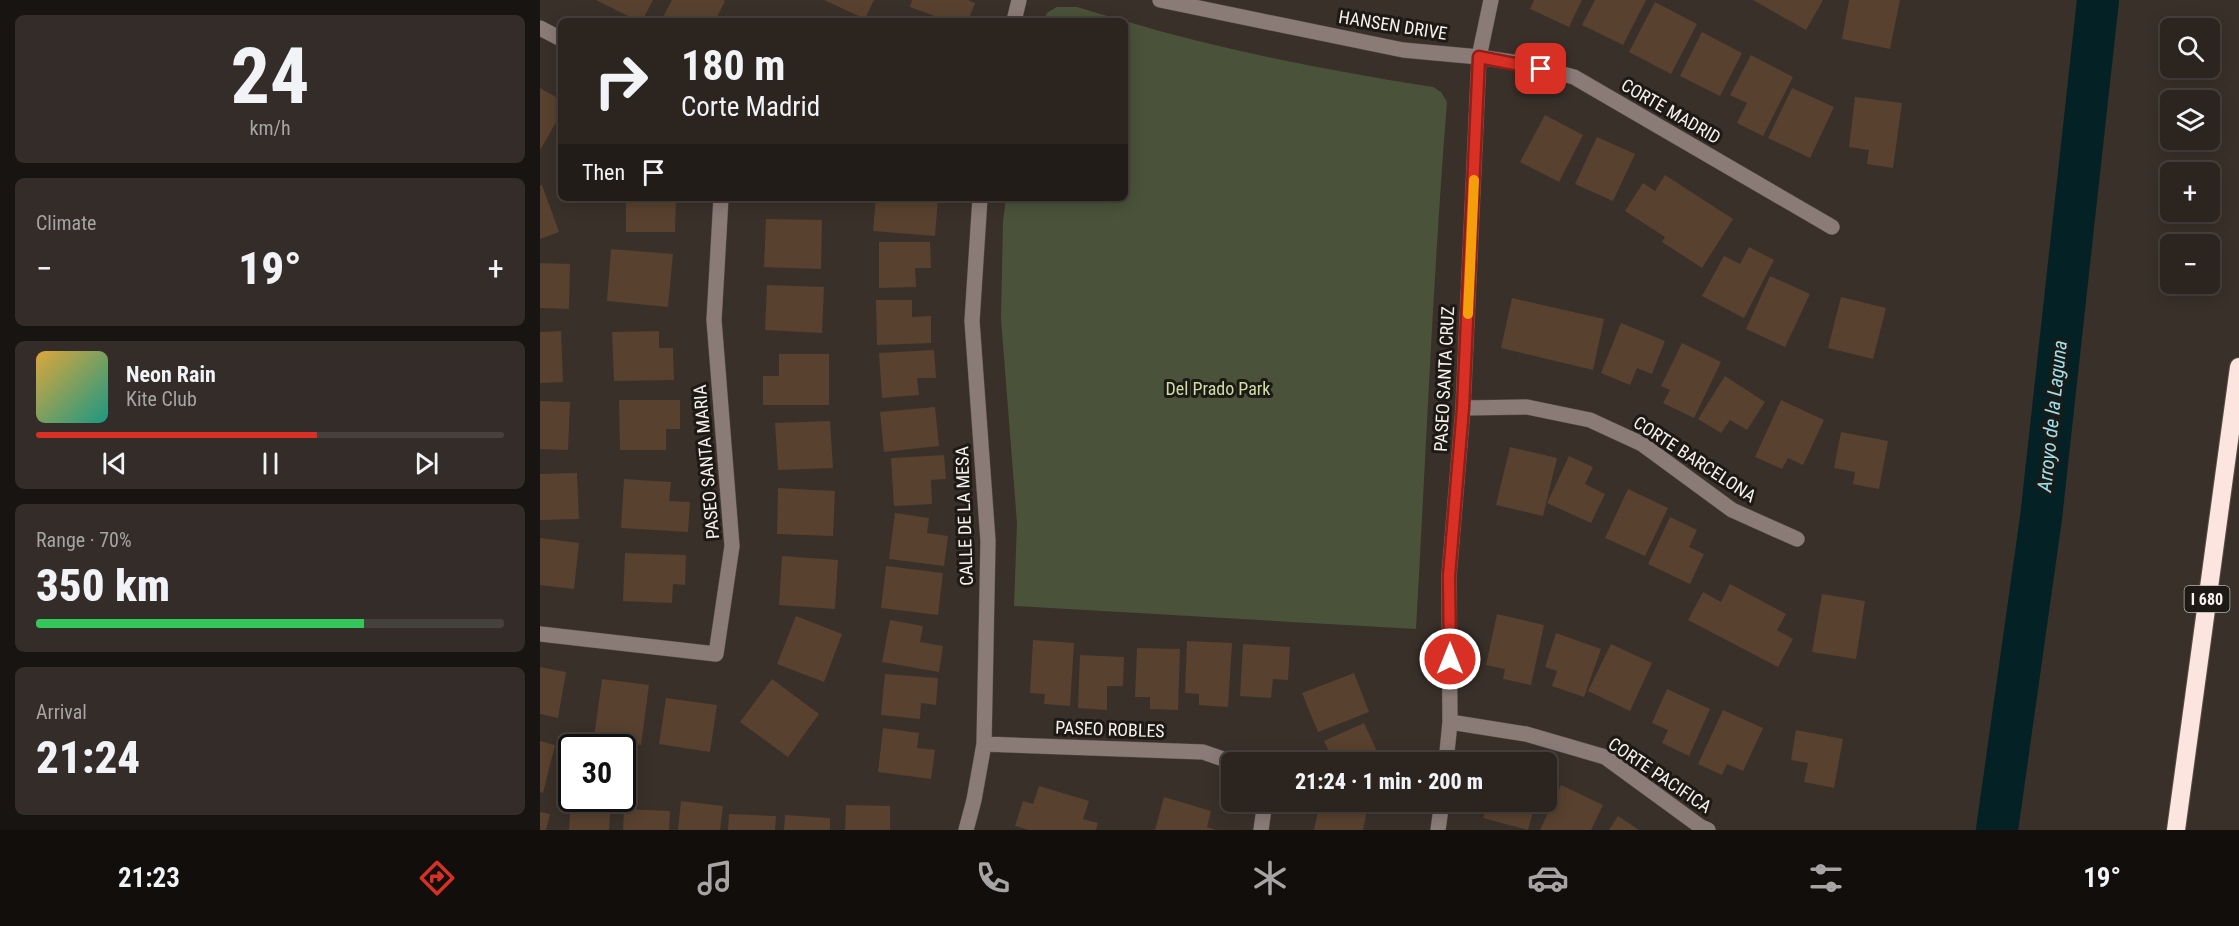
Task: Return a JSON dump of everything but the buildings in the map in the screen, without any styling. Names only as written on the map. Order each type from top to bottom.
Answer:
[{"type":"highway","name":"I 680","points":[[2176,830],[2239,368]]},
{"type":"street","points":[[1015,18],[1019,0]]},
{"type":"street","name":"HANSEN DRIVE","points":[[1160,0],[1403,50],[1479,57]]},
{"type":"street","name":"PASEO SANTA CRUZ","points":[[1447,752],[1450,722],[1449,576],[1463,408],[1479,57],[1491,0]]},
{"type":"street","points":[[540,28],[558,37]]},
{"type":"street","name":"CORTE MADRID","points":[[1479,57],[1525,64],[1574,77],[1832,227]]},
{"type":"street","name":"PASEO SANTA MARIA","points":[[540,634],[716,654],[732,546],[714,320],[721,201]]},
{"type":"street","name":"CALLE DE LA MESA","points":[[966,830],[984,744],[987,542],[972,321],[980,201]]},
{"type":"street","name":"CORTE BARCELONA","points":[[1463,408],[1527,407],[1590,420],[1642,444],[1732,510],[1797,539]]},
{"type":"street","name":"CORTE PACIFICA","points":[[1450,722],[1526,734],[1605,757],[1708,830]]},
{"type":"street","name":"PASEO ROBLES","points":[[984,744],[1203,752],[1221,758]]},
{"type":"street","points":[[1261,830],[1263,812]]},
{"type":"street","points":[[1438,830],[1440,812]]},
{"type":"green space","points":[[1057,7],[1077,7],[1114,18],[1044,18],[1048,12]]},
{"type":"green space","name":"Del Prado Park","points":[[1128,22],[1201,42],[1355,74],[1433,87],[1441,92],[1447,102],[1416,629],[1014,606],[1017,523],[1001,319],[1003,221],[1006,201],[1128,201]]},
{"type":"waterway","name":"Arroyo de la Laguna","points":[[1997,830],[2041,518],[2098,0]]},
{"type":"slow traffic","points":[[1468,314],[1474,180]]},
{"type":"route","points":[[1450,659],[1449,576],[1463,408],[1479,57],[1525,64],[1541,69]]}]
